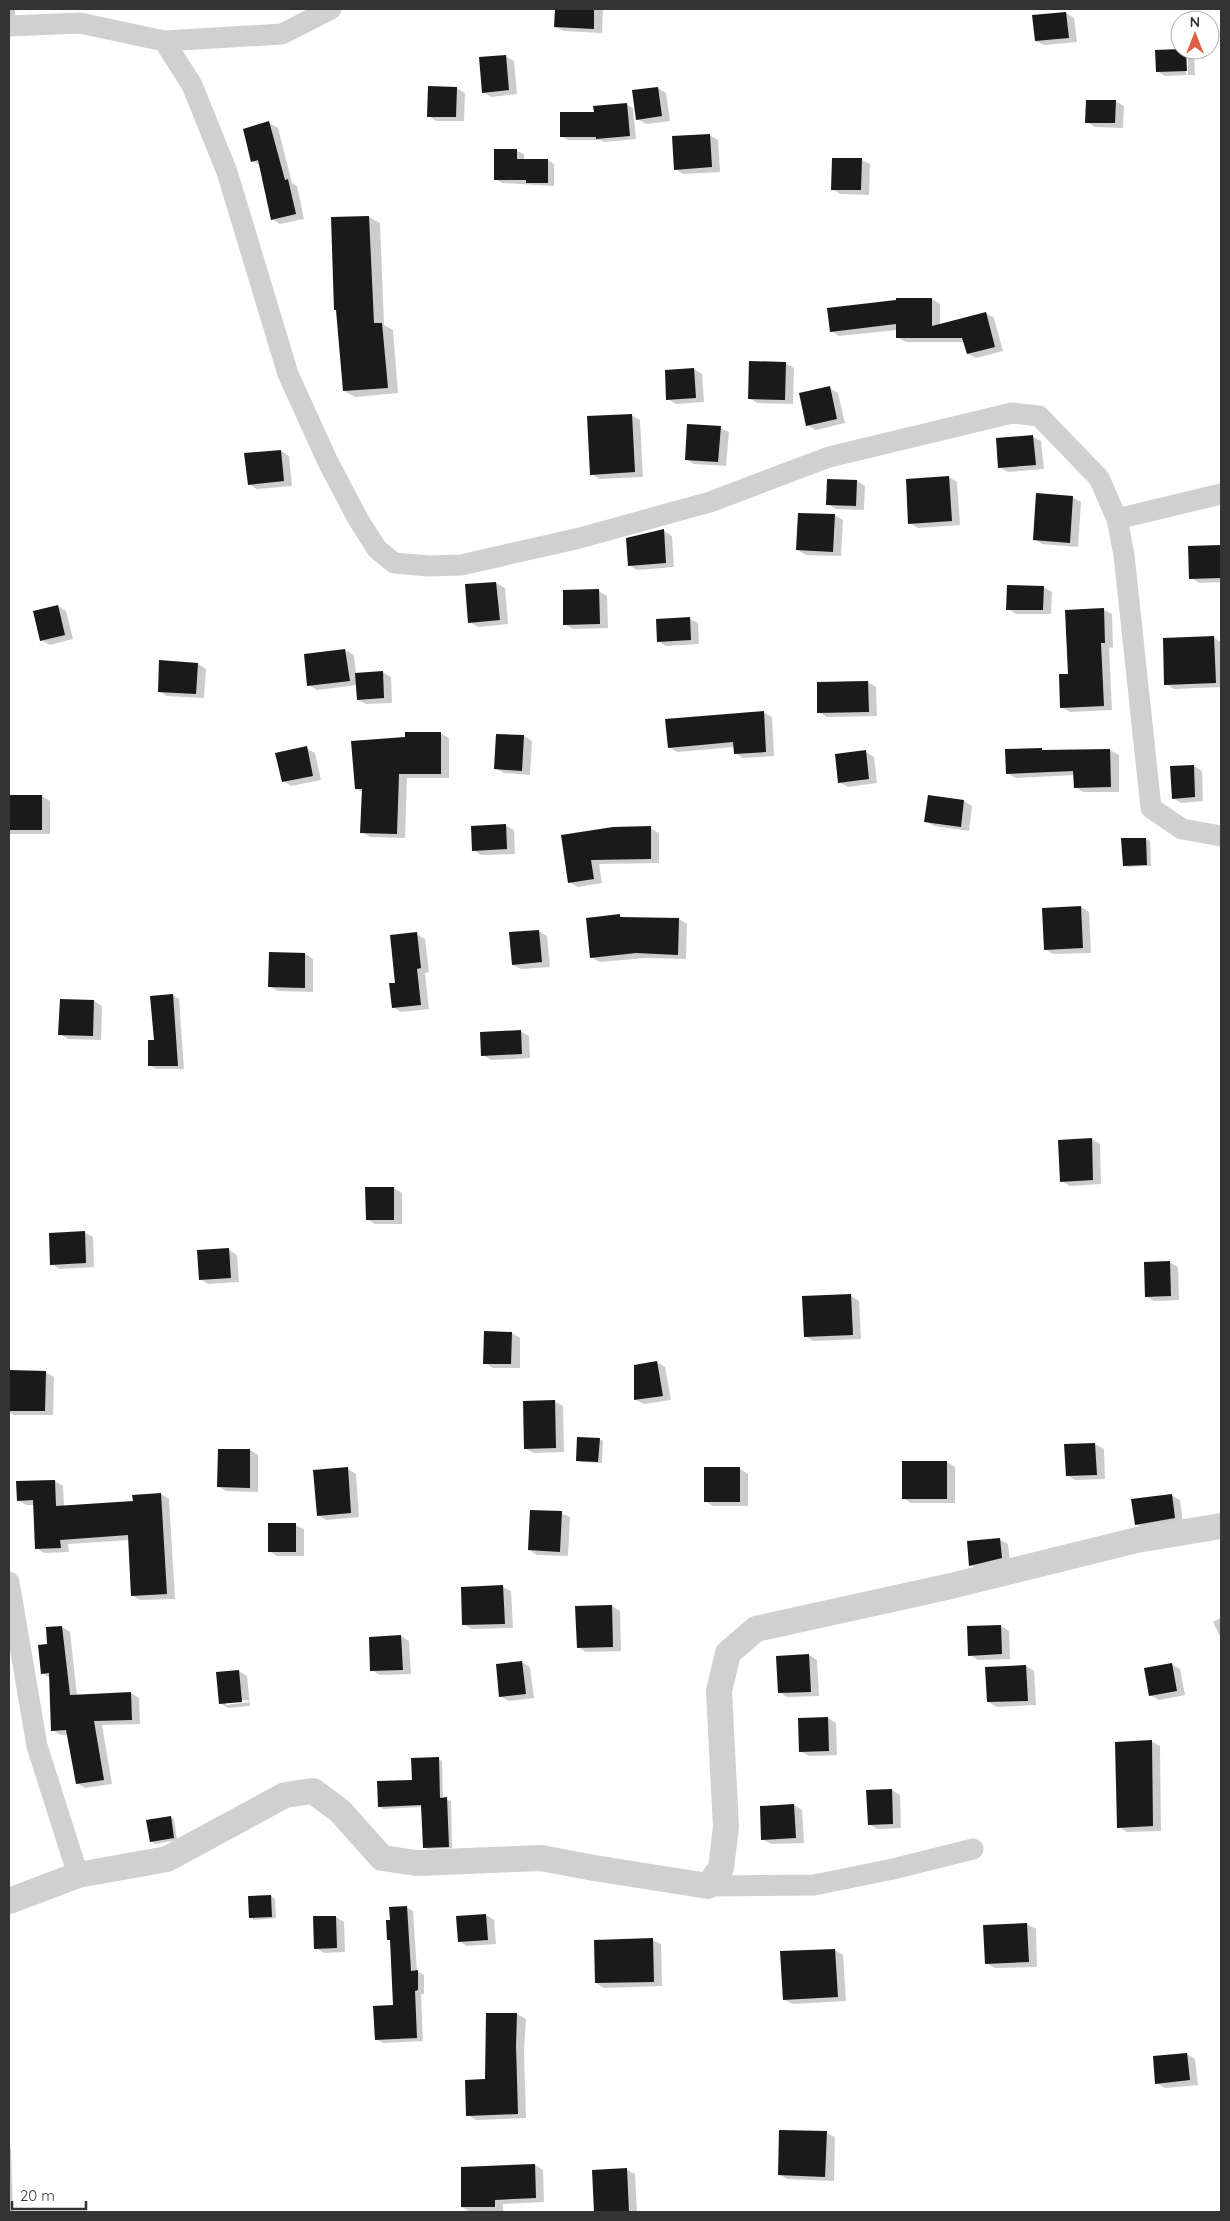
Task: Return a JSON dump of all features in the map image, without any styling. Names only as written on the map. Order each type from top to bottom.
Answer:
[{"type":"street","points":[[9,26],[80,23],[164,41],[282,34],[331,9]]},
{"type":"street","points":[[164,41],[192,85],[227,172],[288,374],[328,462],[358,519],[377,549],[394,563],[429,566],[461,565],[580,538],[710,502],[829,457],[1012,413],[1039,416],[1099,478],[1117,519],[1124,555],[1151,808],[1182,829],[1221,836]]},
{"type":"street","points":[[1117,519],[1221,494]]},
{"type":"street","points":[[708,1886],[722,1868],[726,1826],[720,1690],[728,1653],[756,1629],[950,1586],[1137,1540],[1221,1526]]},
{"type":"street","points":[[9,1582],[38,1746],[78,1875]]},
{"type":"street","points":[[9,1901],[78,1875],[167,1859],[285,1795],[313,1791],[340,1811],[382,1858],[417,1863],[540,1858],[708,1886],[814,1885],[893,1869],[973,1849]]},
{"type":"building","points":[[555,9],[594,9],[594,29],[554,27]]},
{"type":"building","points":[[1066,12],[1069,38],[1035,41],[1032,15]]},
{"type":"building","points":[[1170,49],[1170,60],[1186,60],[1187,71],[1156,72],[1155,50]]},
{"type":"building","points":[[506,55],[509,90],[482,93],[479,57]]},
{"type":"building","points":[[428,86],[457,87],[456,117],[427,117]]},
{"type":"building","points":[[658,87],[662,116],[636,120],[632,90]]},
{"type":"building","points":[[1086,100],[1116,100],[1115,123],[1085,123]]},
{"type":"building","points":[[627,103],[630,136],[596,139],[596,137],[560,137],[560,112],[594,112],[593,106]]},
{"type":"building","points":[[269,121],[285,180],[288,179],[296,214],[271,220],[258,160],[251,162],[243,129]]},
{"type":"building","points":[[710,134],[712,167],[674,170],[672,136]]},
{"type":"building","points":[[494,149],[517,149],[517,159],[548,159],[548,183],[526,183],[526,180],[494,180]]},
{"type":"building","points":[[832,158],[862,158],[861,190],[831,190]]},
{"type":"building","points":[[369,216],[374,323],[382,323],[388,388],[343,391],[336,310],[334,310],[331,217]]},
{"type":"building","points":[[896,298],[932,298],[932,326],[986,312],[995,347],[967,354],[962,338],[896,338],[896,324],[830,332],[827,308],[896,300]]},
{"type":"building","points":[[749,361],[786,362],[785,400],[748,399]]},
{"type":"building","points":[[694,368],[696,398],[666,400],[665,370]]},
{"type":"building","points":[[830,386],[837,419],[806,426],[799,393]]},
{"type":"building","points":[[632,414],[635,472],[590,475],[587,416]]},
{"type":"building","points":[[687,424],[721,426],[718,462],[685,460]]},
{"type":"building","points":[[1033,435],[1036,465],[998,468],[996,438]]},
{"type":"building","points":[[281,450],[284,481],[248,485],[244,453]]},
{"type":"building","points":[[949,476],[952,521],[908,524],[906,479]]},
{"type":"building","points":[[827,479],[857,480],[856,506],[826,505]]},
{"type":"building","points":[[1036,493],[1073,496],[1070,543],[1033,540]]},
{"type":"building","points":[[798,513],[835,514],[833,552],[796,550]]},
{"type":"building","points":[[664,529],[666,563],[628,566],[626,538]]},
{"type":"building","points":[[1221,545],[1221,578],[1189,579],[1188,546]]},
{"type":"building","points":[[496,582],[500,620],[468,623],[465,584]]},
{"type":"building","points":[[1007,585],[1044,586],[1043,610],[1006,610]]},
{"type":"building","points":[[599,589],[600,624],[563,625],[563,590]]},
{"type":"building","points":[[58,605],[65,635],[40,641],[33,611]]},
{"type":"building","points":[[1104,608],[1105,643],[1101,643],[1104,706],[1060,708],[1059,674],[1068,674],[1065,610]]},
{"type":"building","points":[[690,617],[691,640],[657,642],[656,619]]},
{"type":"building","points":[[1214,636],[1216,683],[1164,685],[1163,638]]},
{"type":"building","points":[[345,649],[350,681],[307,686],[304,654]]},
{"type":"building","points":[[159,660],[198,663],[196,694],[158,692]]},
{"type":"building","points":[[383,671],[384,698],[357,700],[355,673]]},
{"type":"building","points":[[868,681],[869,712],[817,713],[817,682]]},
{"type":"building","points":[[764,711],[766,752],[734,754],[733,742],[668,748],[665,719]]},
{"type":"building","points":[[405,732],[441,732],[441,774],[399,774],[397,834],[360,833],[362,789],[355,789],[351,741],[405,737]]},
{"type":"building","points":[[496,734],[524,735],[522,771],[494,769]]},
{"type":"building","points":[[307,746],[313,776],[282,782],[275,753]]},
{"type":"building","points":[[1042,748],[1042,750],[1110,749],[1111,787],[1074,788],[1073,771],[1006,774],[1005,749]]},
{"type":"building","points":[[866,750],[869,779],[838,783],[835,754]]},
{"type":"building","points":[[1194,765],[1195,797],[1172,799],[1170,766]]},
{"type":"building","points":[[9,795],[42,795],[42,830],[9,830]]},
{"type":"building","points":[[928,795],[964,800],[961,827],[924,822]]},
{"type":"building","points":[[506,824],[507,849],[472,851],[471,826]]},
{"type":"building","points":[[651,826],[651,859],[591,860],[594,879],[568,883],[561,835],[613,827]]},
{"type":"building","points":[[1121,838],[1146,838],[1147,865],[1123,866]]},
{"type":"building","points":[[1081,906],[1083,948],[1044,950],[1042,908]]},
{"type":"building","points":[[620,914],[620,917],[679,918],[678,955],[636,953],[590,958],[586,918]]},
{"type":"building","points":[[539,930],[542,962],[512,965],[509,932]]},
{"type":"building","points":[[417,932],[421,968],[417,969],[421,1005],[392,1008],[389,983],[395,983],[390,935]]},
{"type":"building","points":[[269,952],[305,953],[305,988],[268,987]]},
{"type":"building","points":[[173,994],[178,1066],[148,1066],[148,1040],[154,1040],[150,996]]},
{"type":"building","points":[[60,999],[94,1000],[93,1036],[58,1035]]},
{"type":"building","points":[[521,1030],[522,1054],[481,1056],[480,1032]]},
{"type":"building","points":[[1092,1138],[1093,1180],[1060,1182],[1058,1140]]},
{"type":"building","points":[[365,1187],[394,1187],[394,1220],[366,1220]]},
{"type":"building","points":[[85,1231],[86,1263],[50,1265],[49,1233]]},
{"type":"building","points":[[229,1248],[231,1278],[199,1280],[197,1250]]},
{"type":"building","points":[[1170,1261],[1171,1296],[1145,1297],[1144,1262]]},
{"type":"building","points":[[851,1294],[853,1335],[804,1337],[802,1296]]},
{"type":"building","points":[[484,1331],[512,1332],[511,1364],[483,1364]]},
{"type":"building","points":[[657,1361],[663,1396],[634,1400],[634,1365]]},
{"type":"building","points":[[9,1370],[46,1371],[45,1411],[9,1411]]},
{"type":"building","points":[[555,1400],[556,1448],[524,1449],[523,1401]]},
{"type":"building","points":[[577,1437],[600,1438],[598,1462],[576,1461]]},
{"type":"building","points":[[1095,1443],[1097,1475],[1066,1476],[1064,1444]]},
{"type":"building","points":[[218,1449],[250,1449],[250,1488],[217,1487]]},
{"type":"building","points":[[902,1461],[947,1461],[947,1499],[902,1499]]},
{"type":"building","points":[[348,1467],[351,1513],[317,1516],[313,1470]]},
{"type":"building","points":[[704,1467],[740,1467],[740,1502],[704,1502]]},
{"type":"building","points":[[55,1480],[56,1506],[133,1501],[132,1495],[161,1493],[167,1594],[131,1596],[128,1535],[60,1540],[61,1548],[35,1549],[33,1500],[17,1501],[16,1481]]},
{"type":"building","points":[[1172,1494],[1175,1518],[1135,1525],[1131,1499]]},
{"type":"building","points":[[530,1510],[562,1511],[560,1552],[528,1550]]},
{"type":"building","points":[[268,1523],[296,1523],[296,1552],[268,1552]]},
{"type":"building","points":[[1000,1538],[1002,1558],[969,1566],[967,1541]]},
{"type":"building","points":[[503,1585],[505,1624],[462,1625],[461,1587]]},
{"type":"building","points":[[612,1605],[613,1647],[577,1648],[575,1606]]},
{"type":"building","points":[[1001,1625],[1002,1654],[968,1656],[967,1626]]},
{"type":"building","points":[[62,1626],[70,1695],[131,1692],[132,1720],[94,1721],[104,1780],[76,1784],[66,1730],[51,1731],[49,1673],[41,1674],[38,1645],[47,1644],[46,1627]]},
{"type":"building","points":[[401,1635],[403,1670],[370,1671],[369,1637]]},
{"type":"building","points":[[809,1654],[811,1692],[778,1693],[776,1656]]},
{"type":"building","points":[[522,1661],[526,1694],[499,1697],[496,1664]]},
{"type":"building","points":[[1172,1663],[1177,1691],[1149,1696],[1144,1668]]},
{"type":"building","points":[[1026,1665],[1028,1701],[987,1702],[985,1667]]},
{"type":"building","points":[[239,1670],[242,1702],[219,1704],[216,1672]]},
{"type":"building","points":[[828,1717],[829,1751],[799,1752],[798,1718]]},
{"type":"building","points":[[1152,1740],[1153,1826],[1117,1828],[1115,1742]]},
{"type":"building","points":[[439,1757],[440,1798],[447,1797],[449,1847],[423,1848],[421,1805],[378,1807],[377,1781],[412,1780],[411,1758]]},
{"type":"building","points":[[892,1789],[893,1824],[868,1825],[866,1790]]},
{"type":"building","points":[[794,1804],[796,1838],[761,1840],[760,1806]]},
{"type":"building","points":[[171,1816],[174,1838],[150,1842],[146,1820]]},
{"type":"building","points":[[271,1895],[272,1917],[249,1918],[248,1896]]},
{"type":"building","points":[[407,1906],[411,1971],[418,1970],[418,1990],[415,1991],[417,2038],[375,2040],[373,2006],[393,2005],[390,1940],[387,1940],[386,1920],[390,1920],[389,1907]]},
{"type":"building","points":[[486,1914],[488,1940],[458,1942],[456,1916]]},
{"type":"building","points":[[313,1916],[336,1916],[337,1948],[314,1949]]},
{"type":"building","points":[[1027,1923],[1029,1962],[985,1964],[983,1925]]},
{"type":"building","points":[[653,1938],[654,1982],[595,1983],[594,1940]]},
{"type":"building","points":[[835,1949],[838,1997],[783,2000],[780,1951]]},
{"type":"building","points":[[486,2013],[517,2013],[518,2114],[466,2116],[465,2080],[485,2079]]},
{"type":"building","points":[[1187,2053],[1190,2080],[1155,2084],[1153,2056]]},
{"type":"building","points":[[779,2130],[827,2131],[825,2177],[778,2175]]},
{"type":"building","points":[[535,2164],[536,2198],[495,2200],[495,2207],[461,2207],[461,2167]]},
{"type":"building","points":[[627,2168],[629,2212],[594,2212],[592,2170]]}]
